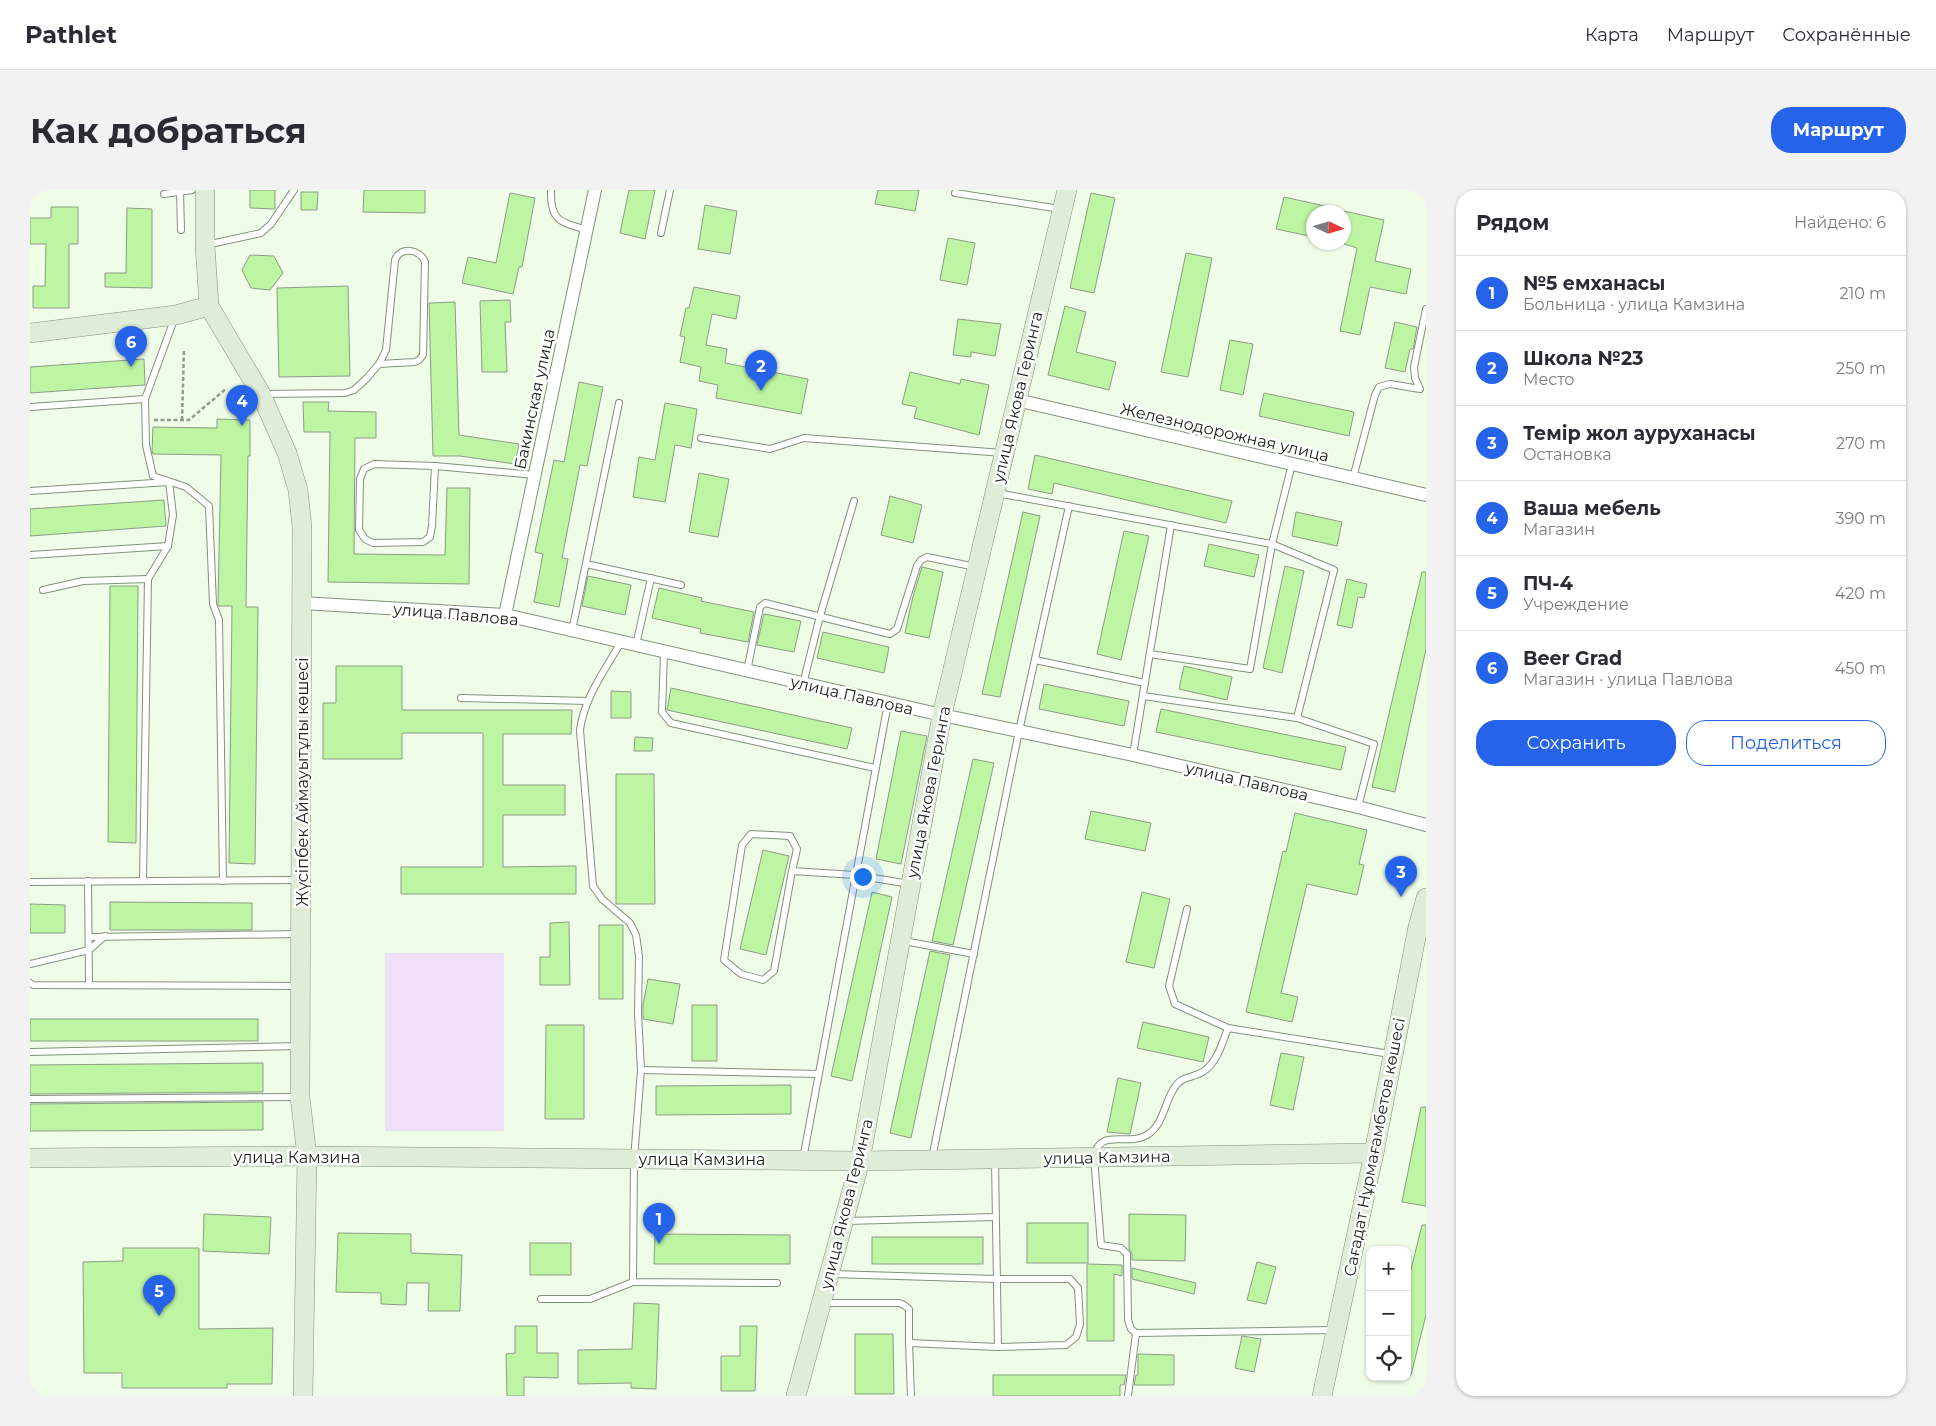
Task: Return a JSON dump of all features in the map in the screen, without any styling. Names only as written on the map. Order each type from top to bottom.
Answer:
[{"type":"street","name":"Жүсіпбек Аймауытұлы көшесі","points":[[205,190],[205,245],[210,306],[261,394],[287,454],[298,490],[302,527],[300,1097],[307,1156],[303,1396]]},
{"type":"street","name":"Бакинская улица","points":[[505,615],[595,190]]},
{"type":"street","name":"улица Якова Геринга","points":[[796,1396],[860,1160],[942,715],[1067,190]]},
{"type":"street","points":[[30,333],[176,315],[210,306]]},
{"type":"street","name":"Железнодорожная улица","points":[[1016,400],[1426,495]]},
{"type":"street","name":"улица Павлова","points":[[302,603],[505,615],[803,684],[1134,755],[1358,806],[1426,825]]},
{"type":"street","name":"Сағадат Нұрмағамбетов көшесі","points":[[1322,1396],[1374,1154],[1418,927],[1426,898]]},
{"type":"street","name":"улица Камзина","points":[[30,1158],[307,1156],[932,1160],[1374,1154]]},
{"type":"lane","points":[[164,194],[192,190]]},
{"type":"lane","points":[[205,245],[261,233],[271,224],[294,190]]},
{"type":"lane","points":[[550,190],[550,205],[560,222],[587,230]]},
{"type":"lane","points":[[661,233],[670,190]]},
{"type":"lane","points":[[180,191],[181,230]]},
{"type":"lane","points":[[955,193],[1062,209]]},
{"type":"lane","points":[[261,394],[345,393],[354,390],[379,364],[386,350],[397,254],[402,251],[418,252],[423,256],[425,262],[422,355],[419,360],[414,362],[379,364]]},
{"type":"lane","points":[[1423,390],[1415,378],[1414,367],[1426,309]]},
{"type":"lane","points":[[176,315],[145,399],[146,445],[153,476],[186,487],[209,506],[214,604],[219,620],[223,881]]},
{"type":"lane","points":[[1354,478],[1375,394],[1379,387],[1390,384],[1423,390]]},
{"type":"lane","points":[[30,407],[145,399]]},
{"type":"lane","points":[[572,631],[619,403]]},
{"type":"lane","points":[[702,438],[770,449],[804,438],[1004,453]]},
{"type":"lane","points":[[436,466],[430,537],[423,542],[373,543],[364,540],[359,530],[360,479],[364,469],[374,464],[436,466],[534,475]]},
{"type":"lane","points":[[1150,654],[1250,669],[1272,544],[1292,464]]},
{"type":"lane","points":[[30,491],[169,482]]},
{"type":"lane","points":[[143,881],[148,579],[168,546],[173,515],[169,482]]},
{"type":"lane","points":[[995,493],[1272,544],[1334,570],[1297,718]]},
{"type":"lane","points":[[803,684],[820,616],[854,501]]},
{"type":"lane","points":[[932,1160],[1019,731],[1069,506]]},
{"type":"lane","points":[[1134,755],[1171,525]]},
{"type":"lane","points":[[30,555],[168,546]]},
{"type":"lane","points":[[747,671],[760,607],[765,603],[890,634],[897,629],[917,566],[921,560],[927,557],[977,567]]},
{"type":"lane","points":[[586,564],[681,585]]},
{"type":"lane","points":[[636,645],[651,578]]},
{"type":"lane","points":[[43,590],[84,581],[148,579]]},
{"type":"lane","points":[[621,642],[588,701],[582,714],[580,730],[593,886],[602,899],[630,922],[636,935],[639,956],[638,1014],[641,1070],[634,1159],[633,1282]]},
{"type":"lane","points":[[664,652],[662,712],[671,723],[876,768]]},
{"type":"lane","points":[[1035,660],[1145,683]]},
{"type":"lane","points":[[1143,696],[1297,718],[1374,744],[1358,806]]},
{"type":"lane","points":[[461,698],[588,701]]},
{"type":"lane","points":[[802,1160],[888,703]]},
{"type":"lane","points":[[751,834],[790,836],[797,849],[792,871],[774,970],[763,980],[741,974],[724,960],[742,845],[751,834]]},
{"type":"lane","points":[[792,871],[856,876],[911,884]]},
{"type":"lane","points":[[30,882],[302,880]]},
{"type":"lane","points":[[88,881],[89,985]]},
{"type":"lane","points":[[1187,909],[1174,960],[1170,986],[1175,1004],[1228,1028],[1393,1055]]},
{"type":"lane","points":[[89,936],[301,934]]},
{"type":"lane","points":[[30,964],[89,950],[105,936]]},
{"type":"lane","points":[[900,941],[974,954]]},
{"type":"lane","points":[[30,983],[33,985],[301,986]]},
{"type":"lane","points":[[1228,1028],[1215,1060],[1204,1072],[1188,1076],[1174,1088],[1158,1126],[1142,1138],[1101,1142],[1095,1147],[1094,1157],[1101,1245],[1120,1248],[1127,1254],[1128,1320],[1131,1329],[1136,1333],[1337,1330]]},
{"type":"lane","points":[[30,1052],[301,1046]]},
{"type":"lane","points":[[641,1070],[818,1074]]},
{"type":"lane","points":[[30,1098],[300,1097]]},
{"type":"lane","points":[[995,1159],[998,1347]]},
{"type":"lane","points":[[844,1221],[995,1217]]},
{"type":"lane","points":[[829,1274],[996,1279],[1070,1278],[1078,1288],[1080,1324],[1076,1337],[1066,1345],[998,1347],[909,1343]]},
{"type":"lane","points":[[541,1299],[590,1299],[633,1282],[777,1283]]},
{"type":"lane","points":[[822,1303],[899,1303],[908,1309],[911,1396]]},
{"type":"lane","points":[[1128,1396],[1136,1333]]},
{"type":"path","points":[[182,420],[184,350]]},
{"type":"path","points":[[145,420],[189,420],[227,388]]},
{"type":"shaded area","points":[[385,953],[504,953],[504,1131],[385,1131]]},
{"type":"building","points":[[250,190],[275,190],[275,209],[250,208]]},
{"type":"building","points":[[364,190],[425,190],[425,213],[363,212]]},
{"type":"building","points":[[629,190],[655,190],[645,239],[620,233]]},
{"type":"building","points":[[878,190],[919,190],[915,211],[875,204]]},
{"type":"building","points":[[301,192],[318,192],[317,210],[301,210]]},
{"type":"building","points":[[510,193],[535,198],[522,267],[519,267],[513,294],[462,283],[468,257],[496,263]]},
{"type":"building","points":[[1091,193],[1115,198],[1094,293],[1070,288]]},
{"type":"building","points":[[1284,197],[1320,205],[1306,205],[1306,235],[1276,229]]},
{"type":"building","points":[[705,205],[737,211],[730,254],[698,249]]},
{"type":"building","points":[[51,207],[78,207],[78,244],[69,244],[69,308],[33,308],[33,286],[45,286],[46,244],[30,244],[30,218],[51,218]]},
{"type":"building","points":[[127,208],[152,209],[152,288],[105,287],[105,273],[126,273]]},
{"type":"building","points":[[1351,213],[1384,220],[1375,261],[1411,269],[1406,294],[1370,287],[1360,335],[1340,331],[1357,248],[1351,246]]},
{"type":"building","points":[[948,238],[975,243],[967,285],[940,280]]},
{"type":"building","points":[[1186,253],[1212,258],[1188,377],[1161,372]]},
{"type":"building","points":[[250,255],[274,256],[283,273],[270,290],[251,288],[242,270]]},
{"type":"building","points":[[348,286],[350,376],[279,377],[277,288]]},
{"type":"building","points":[[694,287],[740,296],[736,319],[712,314],[706,345],[727,349],[725,363],[808,379],[801,414],[716,398],[718,385],[699,381],[701,367],[680,362],[685,337],[680,336],[686,308],[689,308]]},
{"type":"building","points":[[510,300],[511,322],[505,322],[507,372],[482,372],[480,301]]},
{"type":"building","points":[[455,302],[459,435],[519,444],[515,464],[460,456],[433,456],[429,303]]},
{"type":"building","points":[[1065,306],[1086,312],[1076,352],[1116,362],[1109,390],[1048,375]]},
{"type":"building","points":[[958,319],[1001,324],[995,356],[971,352],[971,357],[953,355]]},
{"type":"building","points":[[1395,322],[1417,327],[1413,349],[1410,349],[1405,372],[1385,368]]},
{"type":"building","points":[[1230,340],[1253,344],[1243,395],[1220,390]]},
{"type":"building","points":[[144,359],[145,385],[30,393],[30,367]]},
{"type":"building","points":[[910,372],[960,384],[961,379],[989,385],[979,435],[914,418],[917,407],[902,404]]},
{"type":"building","points":[[579,382],[603,387],[587,466],[580,465],[562,558],[568,559],[559,607],[534,602],[543,554],[535,552],[554,460],[564,462]]},
{"type":"building","points":[[1264,393],[1354,412],[1349,436],[1259,416]]},
{"type":"building","points":[[303,402],[329,402],[328,411],[376,412],[376,438],[355,438],[354,554],[445,555],[447,488],[470,488],[469,584],[328,582],[330,432],[304,432]]},
{"type":"building","points":[[665,403],[697,409],[691,448],[675,445],[665,502],[633,497],[639,457],[655,460]]},
{"type":"building","points":[[217,419],[250,420],[246,607],[258,607],[255,864],[229,863],[232,606],[219,606],[218,604],[221,455],[153,454],[152,451],[153,427],[217,428]]},
{"type":"building","points":[[1035,455],[1232,501],[1226,523],[1054,483],[1052,494],[1028,489]]},
{"type":"building","points":[[699,473],[729,479],[718,537],[689,532]]},
{"type":"building","points":[[890,496],[922,505],[913,543],[881,535]]},
{"type":"building","points":[[164,500],[166,526],[30,536],[30,509]]},
{"type":"building","points":[[1023,512],[1040,516],[1000,697],[982,694]]},
{"type":"building","points":[[1296,512],[1342,522],[1337,546],[1292,536]]},
{"type":"building","points":[[1124,531],[1149,536],[1121,660],[1097,654]]},
{"type":"building","points":[[1209,544],[1259,555],[1254,577],[1204,566]]},
{"type":"building","points":[[1285,566],[1304,571],[1282,673],[1263,668]]},
{"type":"building","points":[[922,567],[943,572],[929,638],[905,633]]},
{"type":"building","points":[[1422,572],[1426,572],[1426,649],[1395,792],[1372,787]]},
{"type":"building","points":[[588,576],[631,585],[625,615],[582,606]]},
{"type":"building","points":[[1347,579],[1367,584],[1364,598],[1358,597],[1352,628],[1337,625]]},
{"type":"building","points":[[110,586],[138,586],[136,843],[108,842]]},
{"type":"building","points":[[659,588],[702,598],[701,601],[754,612],[748,642],[700,633],[701,629],[652,618]]},
{"type":"building","points":[[764,614],[801,621],[794,652],[757,645]]},
{"type":"building","points":[[823,632],[889,647],[884,673],[817,658]]},
{"type":"building","points":[[336,666],[402,666],[402,710],[572,710],[571,734],[503,734],[503,785],[565,785],[565,815],[503,815],[503,867],[576,866],[576,894],[401,894],[401,867],[483,867],[483,733],[402,733],[402,759],[323,759],[323,703],[336,703]]},
{"type":"building","points":[[1184,666],[1232,677],[1227,700],[1179,689]]},
{"type":"building","points":[[1044,684],[1129,701],[1124,726],[1039,709]]},
{"type":"building","points":[[671,688],[852,728],[847,749],[667,710]]},
{"type":"building","points":[[611,691],[631,692],[631,718],[611,718]]},
{"type":"building","points":[[1161,709],[1346,747],[1341,770],[1156,732]]},
{"type":"building","points":[[901,731],[927,736],[901,864],[876,859]]},
{"type":"building","points":[[635,737],[653,738],[652,751],[634,751]]},
{"type":"building","points":[[973,759],[994,763],[953,945],[932,941]]},
{"type":"building","points":[[616,774],[654,774],[655,904],[616,904]]},
{"type":"building","points":[[1091,811],[1151,823],[1145,851],[1085,839]]},
{"type":"building","points":[[1295,813],[1367,830],[1359,864],[1364,865],[1357,895],[1307,884],[1281,993],[1298,997],[1292,1022],[1246,1012],[1283,851],[1286,852]]},
{"type":"building","points":[[763,850],[789,856],[766,955],[740,949]]},
{"type":"building","points":[[872,892],[892,897],[852,1081],[831,1076]]},
{"type":"building","points":[[1142,892],[1170,899],[1154,968],[1126,962]]},
{"type":"building","points":[[110,902],[252,903],[252,930],[110,930]]},
{"type":"building","points":[[30,904],[65,905],[65,933],[30,933]]},
{"type":"building","points":[[569,922],[570,985],[540,985],[540,957],[550,957],[550,923]]},
{"type":"building","points":[[599,925],[623,925],[623,999],[599,999]]},
{"type":"building","points":[[930,951],[950,955],[911,1138],[890,1133]]},
{"type":"building","points":[[648,979],[680,984],[673,1024],[643,1019],[643,1005]]},
{"type":"building","points":[[692,1005],[717,1005],[717,1061],[692,1061]]},
{"type":"building","points":[[30,1019],[258,1019],[258,1041],[30,1041]]},
{"type":"building","points":[[1143,1022],[1209,1037],[1203,1062],[1137,1048]]},
{"type":"building","points":[[546,1025],[584,1025],[584,1119],[545,1119]]},
{"type":"building","points":[[1281,1053],[1304,1057],[1293,1110],[1270,1105]]},
{"type":"building","points":[[263,1063],[263,1092],[30,1094],[30,1065]]},
{"type":"building","points":[[1118,1078],[1141,1083],[1130,1134],[1107,1132]]},
{"type":"building","points":[[791,1085],[791,1114],[656,1115],[656,1086]]},
{"type":"building","points":[[263,1102],[263,1130],[30,1131],[30,1104]]},
{"type":"building","points":[[1421,1107],[1426,1107],[1426,1206],[1402,1202]]},
{"type":"building","points":[[204,1214],[271,1217],[269,1254],[203,1251]]},
{"type":"building","points":[[1129,1214],[1186,1215],[1185,1261],[1132,1260],[1132,1253],[1129,1249]]},
{"type":"building","points":[[1027,1223],[1088,1223],[1088,1263],[1027,1263]]},
{"type":"building","points":[[1422,1225],[1426,1225],[1426,1315],[1411,1375],[1411,1291],[1411,1269]]},
{"type":"building","points":[[338,1233],[411,1234],[411,1253],[462,1255],[460,1311],[428,1311],[429,1283],[407,1283],[406,1305],[381,1304],[381,1293],[336,1292]]},
{"type":"building","points":[[655,1234],[790,1235],[790,1264],[654,1264]]},
{"type":"building","points":[[872,1237],[983,1237],[983,1264],[872,1264]]},
{"type":"building","points":[[530,1243],[571,1243],[571,1275],[530,1275]]},
{"type":"building","points":[[123,1248],[199,1248],[199,1329],[273,1328],[272,1384],[227,1384],[227,1388],[122,1388],[122,1373],[84,1373],[83,1262],[123,1261]]},
{"type":"building","points":[[1257,1262],[1276,1267],[1266,1304],[1247,1300]]},
{"type":"building","points":[[1087,1264],[1122,1265],[1122,1276],[1114,1274],[1114,1341],[1087,1341]]},
{"type":"building","points":[[1132,1268],[1196,1283],[1194,1294],[1132,1279]]},
{"type":"building","points":[[634,1303],[659,1304],[656,1389],[631,1388],[631,1383],[578,1384],[578,1350],[632,1349]]},
{"type":"building","points":[[515,1326],[537,1326],[537,1353],[558,1353],[558,1378],[524,1377],[524,1396],[507,1396],[506,1354],[515,1353]]},
{"type":"building","points":[[740,1326],[757,1326],[755,1391],[721,1391],[721,1356],[740,1356]]},
{"type":"building","points":[[855,1334],[893,1334],[894,1394],[855,1394]]},
{"type":"building","points":[[1242,1336],[1261,1339],[1254,1372],[1235,1368]]},
{"type":"building","points":[[1138,1354],[1174,1355],[1174,1385],[1134,1385],[1136,1375],[1138,1375]]},
{"type":"building","points":[[993,1375],[1126,1375],[1124,1385],[1120,1385],[1120,1396],[993,1396]]},
{"type":"place","name":"Beer Grad","points":[[131,367]]},
{"type":"place","name":"Школа №23","points":[[761,391]]},
{"type":"place","name":"Ваша мебель","points":[[242,426]]},
{"type":"place","name":"Темір жол ауруханасы","points":[[1401,897]]},
{"type":"place","name":"№5 емханасы","points":[[659,1244]]},
{"type":"place","name":"ПЧ-4","points":[[159,1316]]}]
